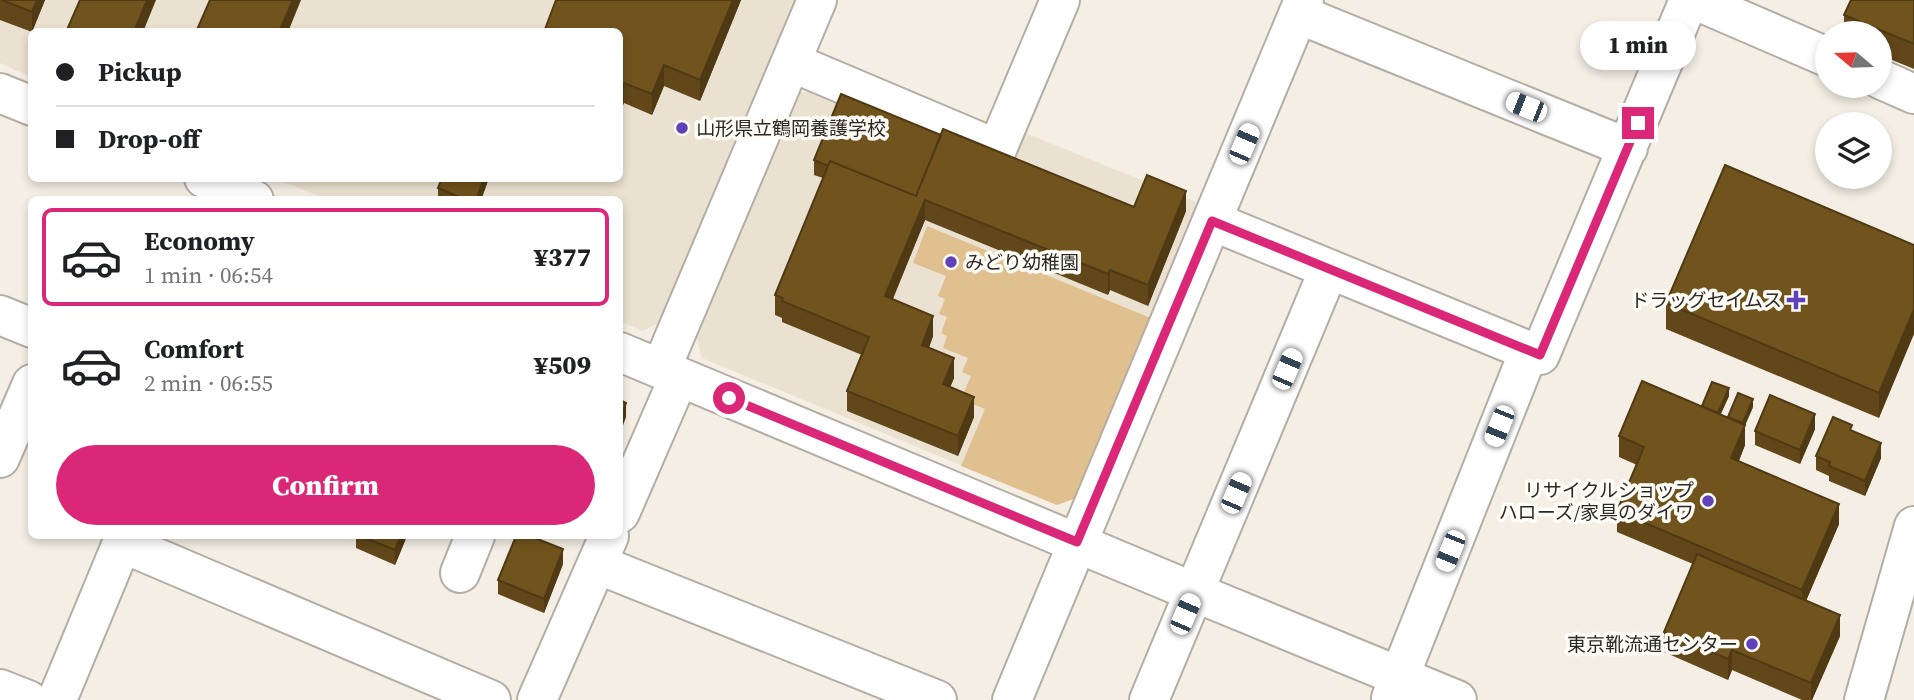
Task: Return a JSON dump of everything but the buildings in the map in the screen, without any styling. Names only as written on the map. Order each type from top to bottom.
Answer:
[{"type":"street","points":[[623,505],[670,373],[817,0]]},
{"type":"street","points":[[791,62],[997,149],[1060,0]]},
{"type":"street","points":[[1212,221],[1540,355],[1689,0]]},
{"type":"street","points":[[1695,0],[1815,52]]},
{"type":"street","points":[[1012,700],[1301,7],[1628,148]]},
{"type":"street","points":[[1892,84],[1914,94]]},
{"type":"street","points":[[0,93],[28,104]]},
{"type":"street","points":[[213,182],[245,196]]},
{"type":"street","points":[[1149,700],[1329,269]]},
{"type":"street","points":[[0,315],[28,326]]},
{"type":"street","points":[[1395,688],[1529,351]]},
{"type":"street","points":[[623,353],[1194,592],[1395,688],[1457,700]]},
{"type":"street","points":[[0,458],[28,393]]},
{"type":"street","points":[[1864,700],[1914,526]]},
{"type":"street","points":[[460,573],[474,539]]},
{"type":"street","points":[[57,700],[123,540],[491,700]]},
{"type":"street","points":[[537,700],[603,550],[937,700]]},
{"type":"street","points":[[0,689],[28,700]]},
{"type":"shaded area","name":"山形県立鶴岡養護学校","points":[[0,0],[798,0],[664,321],[642,331],[623,322],[623,196],[319,196],[284,182],[623,182],[623,28],[28,28],[28,76],[0,63]]},
{"type":"shaded area","name":"みどり幼稚園","points":[[814,90],[1010,170],[1025,133],[1201,204],[1079,497],[1057,505],[702,358],[696,335],[794,94]]},
{"type":"shaded area","points":[[927,226],[1153,319],[1079,497],[1057,505],[961,466],[985,409],[961,399],[971,376],[962,372],[968,358],[943,348],[947,336],[941,333],[947,317],[939,314],[945,299],[938,296],[946,276],[913,263]]},
{"type":"place","name":"山形県立鶴岡養護学校","points":[[682,128]]},
{"type":"place","name":"みどり幼稚園","points":[[951,262]]},
{"type":"place","name":"ドラッグセイムス","points":[[1796,300]]},
{"type":"place","name":"リサイクルショップ ハローズ/家具のダイワ","points":[[1708,501]]},
{"type":"place","name":"東京靴流通センター","points":[[1752,644]]},
{"type":"route","points":[[729,398],[1077,542],[1212,221],[1540,355],[1638,123]]}]
